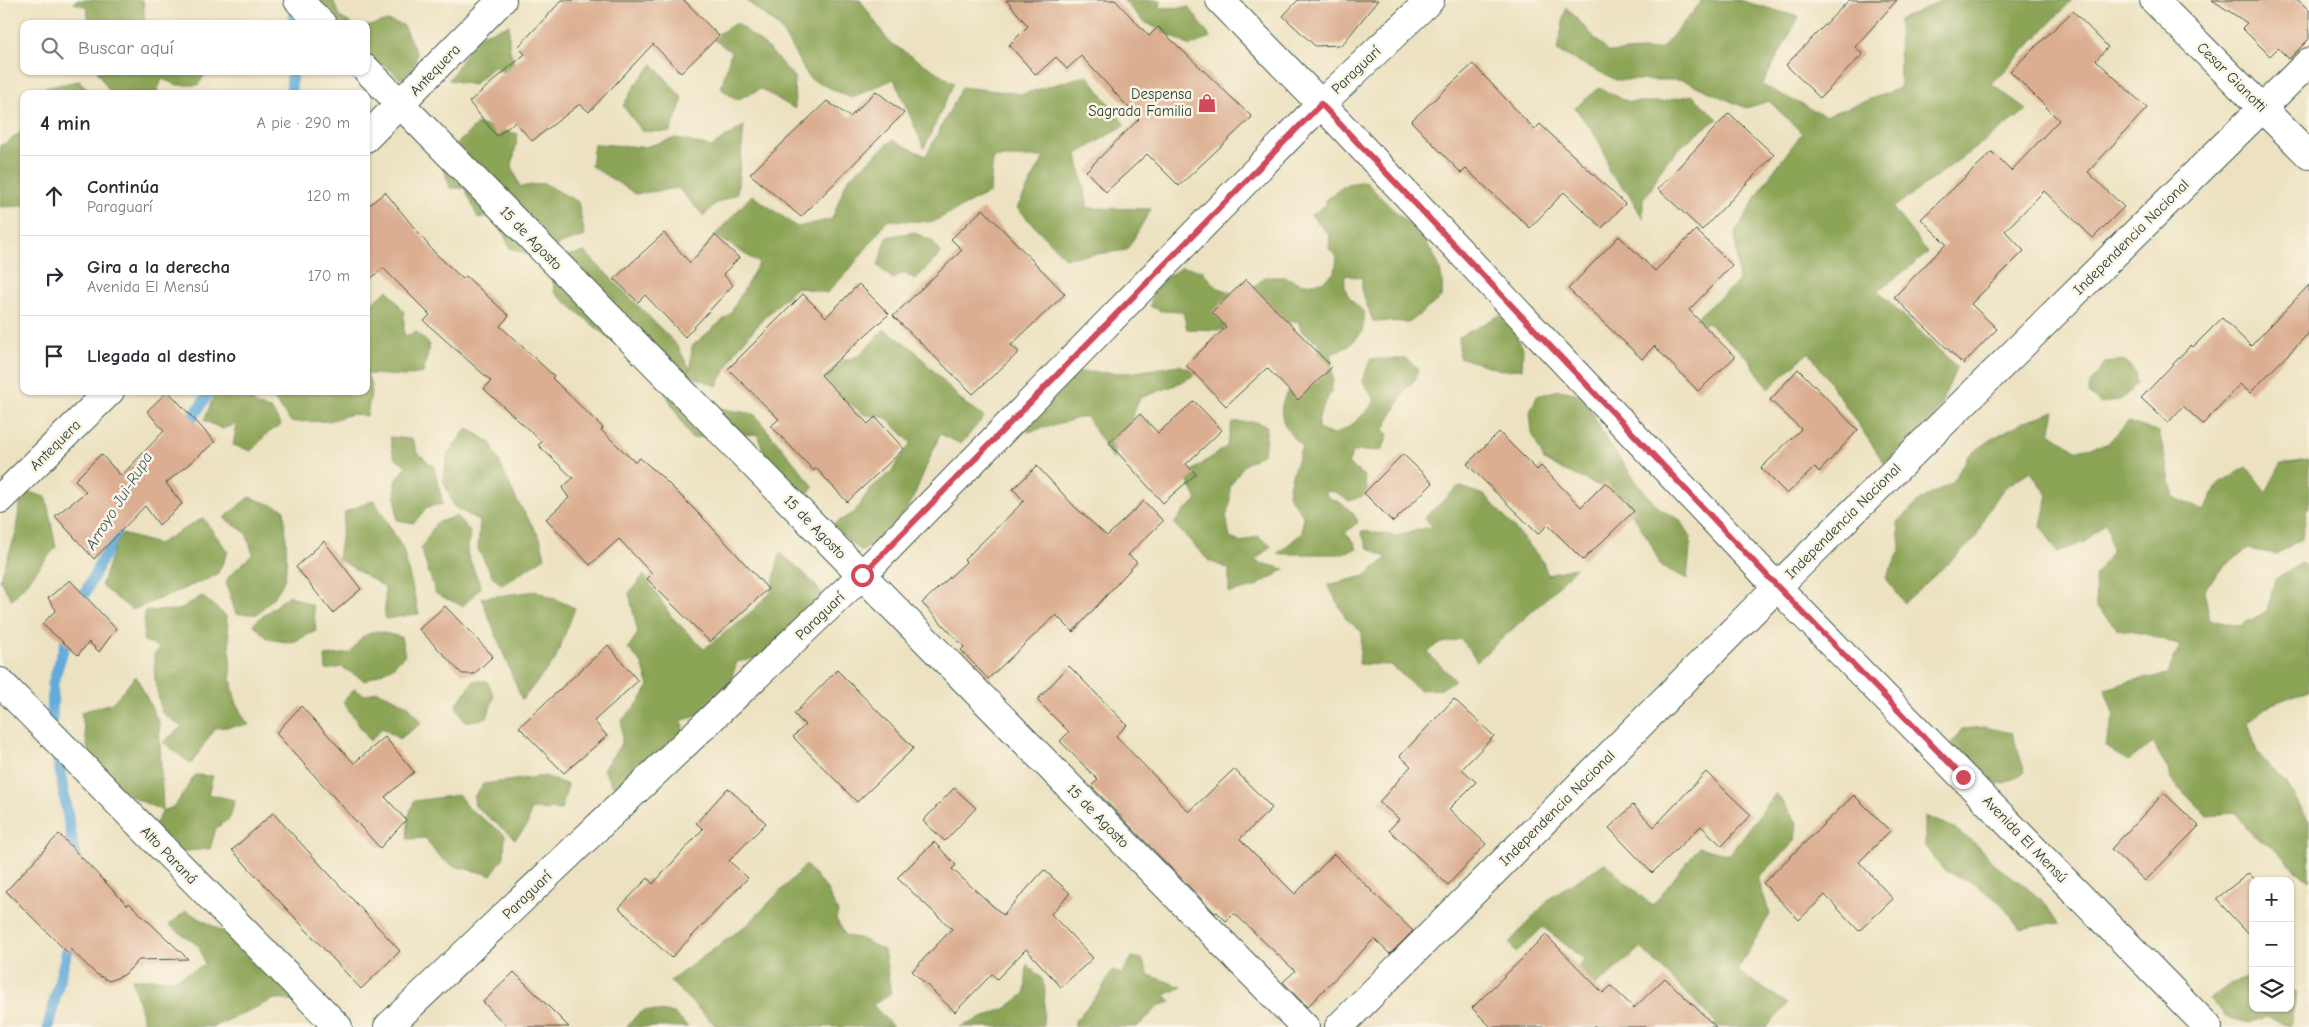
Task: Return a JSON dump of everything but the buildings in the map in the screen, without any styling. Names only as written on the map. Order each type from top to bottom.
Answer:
[{"type":"street","points":[[298,0],[318,20]]},
{"type":"street","name":"Antequera","points":[[370,134],[502,0]]},
{"type":"street","name":"Avenida El Mensú","points":[[1220,0],[1321,104],[1777,586],[2208,1027]]},
{"type":"street","name":"Paraguarí","points":[[388,1027],[862,575],[1321,104],[1430,0]]},
{"type":"street","name":"Cesar Gianotti","points":[[2154,0],[2309,155]]},
{"type":"street","name":"Independencia Nacional","points":[[1338,1027],[1777,586],[2309,62]]},
{"type":"street","name":"15 de Agosto","points":[[370,73],[1305,1027]]},
{"type":"street","name":"Antequera","points":[[0,499],[106,395]]},
{"type":"street","name":"Alto Paraná","points":[[0,682],[338,1027]]},
{"type":"green space","points":[[76,0],[143,0],[145,20],[89,20],[87,7],[74,3]]},
{"type":"green space","points":[[289,0],[333,0],[340,17],[345,20],[317,20]]},
{"type":"green space","points":[[746,0],[860,0],[889,42],[954,83],[924,148],[894,79],[851,98],[809,78],[780,28]]},
{"type":"green space","points":[[1123,0],[1161,0],[1160,8],[1189,7],[1210,37],[1190,46],[1143,21]]},
{"type":"green space","points":[[1703,0],[1739,0],[1799,17],[1762,85],[1825,116],[1900,88],[1899,20],[1942,0],[2072,0],[1992,84],[2027,110],[1893,208],[1928,253],[1878,291],[1957,367],[1934,419],[1885,464],[1809,352],[1768,389],[1748,358],[1708,323],[1679,332],[1739,281],[1735,233],[1766,181],[1802,133],[1769,101],[1746,108],[1683,80],[1616,80],[1557,51],[1566,7],[1608,52],[1661,49]]},
{"type":"green space","points":[[388,21],[403,25],[417,54],[413,70],[400,79],[385,66],[370,61],[370,25]]},
{"type":"green space","points":[[736,23],[766,46],[794,77],[795,109],[761,89],[736,100],[721,88],[731,52],[712,38]]},
{"type":"green space","points":[[509,25],[509,46],[520,84],[494,66],[473,85],[449,80],[476,37]]},
{"type":"green space","points":[[653,64],[683,99],[670,132],[642,131],[623,106],[636,84]]},
{"type":"green space","points":[[99,75],[204,75],[198,85],[177,85],[162,79],[158,90],[109,90]]},
{"type":"green space","points":[[1087,75],[1125,125],[1077,154],[1088,208],[1151,209],[1127,250],[1065,258],[1017,208],[1044,157],[993,157],[990,192],[933,222],[888,220],[850,269],[827,293],[797,287],[764,318],[737,349],[717,386],[692,376],[706,406],[754,414],[814,487],[787,513],[757,434],[691,438],[658,380],[554,292],[552,259],[585,252],[677,345],[690,370],[692,346],[730,314],[759,263],[715,235],[752,195],[797,227],[832,219],[847,180],[892,140],[926,156],[962,87],[1023,94]]},
{"type":"green space","points":[[79,81],[89,90],[45,90],[46,87]]},
{"type":"green space","points":[[1599,88],[1629,102],[1661,102],[1692,95],[1718,119],[1689,140],[1664,165],[1650,191],[1643,198],[1643,219],[1629,194],[1608,171],[1605,154],[1601,145],[1575,108]]},
{"type":"green space","points":[[477,124],[518,134],[512,166],[520,187],[544,183],[578,202],[585,236],[560,244],[533,257],[510,248],[495,215],[478,218],[465,188],[450,188],[441,160]]},
{"type":"green space","points":[[744,126],[737,194],[715,204],[704,216],[678,188],[636,194],[591,166],[594,144],[645,147],[676,138],[711,147]]},
{"type":"green space","points":[[20,133],[20,206],[0,207],[0,145]]},
{"type":"green space","points":[[1366,181],[1429,246],[1437,261],[1442,278],[1442,297],[1410,322],[1373,321],[1362,292],[1362,278],[1345,275],[1345,288],[1349,297],[1365,313],[1362,333],[1347,347],[1331,354],[1332,387],[1320,413],[1318,429],[1333,435],[1340,432],[1356,421],[1375,401],[1362,380],[1371,359],[1406,359],[1418,368],[1415,380],[1406,389],[1384,429],[1388,435],[1382,450],[1353,452],[1348,464],[1364,476],[1368,494],[1349,501],[1335,492],[1326,491],[1327,497],[1346,506],[1356,518],[1358,522],[1345,533],[1354,542],[1357,549],[1338,554],[1277,554],[1302,533],[1303,515],[1288,495],[1302,446],[1284,424],[1281,411],[1282,404],[1292,388],[1320,363],[1318,342],[1302,332],[1298,321],[1282,323],[1241,318],[1221,330],[1187,329],[1183,312],[1161,311],[1150,306],[1154,288],[1181,267],[1202,270],[1216,287],[1242,297],[1265,277],[1285,277],[1302,284],[1322,282],[1335,272],[1337,257],[1329,249],[1330,236],[1311,215],[1326,205],[1326,199],[1347,184]]},
{"type":"green space","points":[[913,232],[932,241],[941,254],[916,279],[902,273],[893,279],[878,266],[887,237]]},
{"type":"green space","points":[[388,290],[404,312],[404,336],[417,332],[430,345],[423,373],[405,376],[370,374],[370,305]]},
{"type":"green space","points":[[1504,313],[1523,348],[1522,369],[1501,370],[1459,357],[1459,337]]},
{"type":"green space","points":[[884,329],[912,348],[963,402],[984,417],[961,444],[940,434],[910,505],[889,533],[862,551],[830,526],[854,513],[870,489],[891,472],[911,443],[885,417],[865,415],[830,388],[817,384],[841,361],[859,356]]},
{"type":"green space","points":[[2124,360],[2135,372],[2137,384],[2122,399],[2101,404],[2088,393],[2091,382],[2105,363]]},
{"type":"green space","points":[[1179,365],[1199,373],[1173,386],[1140,398],[1128,426],[1114,440],[1114,461],[1086,416],[1028,432],[1022,417],[1075,372],[1129,373]]},
{"type":"green space","points":[[370,381],[372,386],[367,416],[352,414],[329,421],[291,422],[271,395],[370,395]]},
{"type":"green space","points":[[1559,390],[1576,393],[1588,404],[1606,440],[1639,485],[1661,510],[1679,519],[1691,538],[1687,579],[1661,566],[1649,540],[1627,506],[1626,497],[1558,468],[1544,460],[1532,433],[1530,412],[1537,396]]},
{"type":"green space","points":[[214,395],[248,395],[258,406],[271,409],[281,425],[268,433],[251,451],[233,445],[237,424],[222,429],[204,420]]},
{"type":"green space","points":[[2055,411],[2050,433],[2076,450],[2107,444],[2128,422],[2159,432],[2174,497],[2204,511],[2219,483],[2247,467],[2266,492],[2281,464],[2309,460],[2309,509],[2307,509],[2302,539],[2276,554],[2248,549],[2223,567],[2204,590],[2210,620],[2240,626],[2267,611],[2275,579],[2302,563],[2309,568],[2309,690],[2272,704],[2248,722],[2257,752],[2279,777],[2286,782],[2309,821],[2309,880],[2288,863],[2274,847],[2254,837],[2236,813],[2206,815],[2170,779],[2168,770],[2153,743],[2128,761],[2105,746],[2114,716],[2105,689],[2135,680],[2167,675],[2180,646],[2150,635],[2118,629],[2096,607],[2095,576],[2112,551],[2107,521],[2085,542],[2057,552],[2041,526],[2048,495],[2030,471],[2004,488],[1987,512],[1975,539],[1904,603],[1886,578],[1900,551],[1898,522],[1920,500],[1952,483],[1968,456],[1995,437],[2023,422]]},
{"type":"green space","points":[[1232,422],[1256,422],[1267,426],[1264,453],[1244,465],[1230,486],[1230,504],[1226,517],[1230,538],[1240,542],[1258,536],[1271,546],[1254,561],[1285,569],[1255,587],[1229,593],[1229,569],[1209,561],[1174,524],[1183,512],[1197,500],[1185,476],[1227,446]]},
{"type":"green space","points":[[467,428],[490,442],[516,499],[540,538],[545,557],[502,585],[493,577],[478,549],[480,521],[454,507],[443,479],[448,454]]},
{"type":"green space","points":[[390,437],[412,439],[418,453],[434,467],[443,504],[427,507],[414,523],[397,520],[395,482],[407,466],[394,457]]},
{"type":"green space","points":[[1459,486],[1486,496],[1542,560],[1548,575],[1576,567],[1547,598],[1477,661],[1461,639],[1437,644],[1428,653],[1455,680],[1441,689],[1419,690],[1391,665],[1359,664],[1362,632],[1346,619],[1328,585],[1365,576],[1387,558],[1367,547],[1361,531],[1397,536],[1432,526],[1424,518]]},
{"type":"green space","points":[[22,490],[46,497],[56,547],[12,600],[0,580],[15,536]]},
{"type":"green space","points":[[249,497],[284,509],[285,573],[279,590],[257,614],[236,614],[226,582],[230,575],[253,554],[246,533],[224,518]]},
{"type":"green space","points":[[374,500],[403,549],[419,614],[385,619],[385,587],[338,559],[345,512]]},
{"type":"green space","points":[[456,516],[470,531],[467,553],[481,587],[463,606],[436,594],[421,549],[436,523]]},
{"type":"green space","points":[[203,518],[228,552],[217,575],[132,610],[101,586],[119,533],[158,544]]},
{"type":"green space","points":[[780,553],[803,572],[832,604],[770,655],[737,662],[720,711],[682,720],[685,744],[641,777],[632,782],[612,785],[603,769],[622,743],[622,720],[639,702],[649,686],[642,664],[628,648],[638,633],[629,593],[644,575],[671,616],[704,649],[752,611],[771,592]]},
{"type":"green space","points":[[537,591],[575,608],[555,660],[522,700],[481,598]]},
{"type":"green space","points":[[289,595],[313,606],[316,631],[291,643],[268,639],[253,624]]},
{"type":"green space","points":[[202,596],[226,616],[232,686],[235,699],[249,725],[215,728],[191,764],[163,742],[182,727],[162,713],[155,681],[154,654],[160,648],[143,640],[145,611],[179,610]]},
{"type":"green space","points":[[376,631],[401,637],[405,655],[393,667],[365,681],[342,667],[326,670],[325,656],[350,653],[362,637]]},
{"type":"green space","points":[[136,676],[159,723],[163,811],[132,797],[91,766],[81,712],[112,703]]},
{"type":"green space","points":[[474,681],[487,681],[494,696],[487,718],[465,722],[456,705]]},
{"type":"green space","points":[[354,689],[365,695],[377,691],[408,705],[422,723],[399,739],[382,728],[370,741],[343,702]]},
{"type":"green space","points":[[1985,727],[2012,733],[2025,772],[2007,782],[1996,784],[1986,772],[1963,777],[1949,746],[1962,729]]},
{"type":"green space","points":[[195,775],[213,776],[208,794],[235,800],[230,818],[216,828],[210,849],[176,852],[152,829],[163,811],[175,806]]},
{"type":"green space","points":[[545,776],[568,785],[561,810],[531,809],[527,826],[515,839],[475,806],[474,797],[483,784]]},
{"type":"green space","points":[[1776,793],[1797,823],[1795,841],[1758,879],[1770,914],[1737,971],[1788,1004],[1767,1027],[1714,1027],[1716,1023],[1641,948],[1589,991],[1549,995],[1585,960],[1543,927],[1516,953],[1509,943],[1552,896],[1605,863],[1652,906],[1699,847],[1729,855]]},
{"type":"green space","points":[[459,795],[467,807],[505,835],[504,857],[491,875],[453,865],[439,856],[426,838],[407,839],[409,815],[414,801]]},
{"type":"green space","points":[[1925,816],[1952,827],[1976,844],[1996,866],[2044,902],[2059,925],[2052,923],[2020,929],[2002,904],[1975,884],[1944,870],[1925,847]]},
{"type":"green space","points":[[806,865],[826,888],[838,912],[836,919],[846,936],[859,938],[884,950],[891,993],[873,1005],[893,1027],[717,1027],[670,981],[748,924]]},
{"type":"green space","points":[[186,911],[233,937],[300,1002],[275,999],[213,1027],[145,1027],[132,979],[175,979],[205,965],[199,946],[169,925]]},
{"type":"green space","points":[[1132,957],[1142,959],[1149,975],[1182,987],[1165,995],[1171,1002],[1160,1005],[1137,1027],[1075,1027],[1075,1021],[1100,992],[1112,970],[1121,974]]},
{"type":"green space","points":[[1027,964],[1042,979],[1045,989],[1043,1027],[960,1027],[1006,1008],[1025,994]]},
{"type":"green space","points":[[2249,977],[2249,1012],[2293,1012],[2290,1025],[2265,1017],[2249,1023],[2226,1017],[2209,1000],[2228,985]]},
{"type":"green space","points":[[2294,991],[2297,994],[2294,1007]]},
{"type":"green space","points":[[645,1010],[674,1013],[688,1027],[627,1027],[636,1016]]},
{"type":"waterway","name":"Arroyo Jui-Rupa","points":[[292,2],[294,3],[294,20]]},
{"type":"waterway","name":"Arroyo Jui-Rupa","points":[[291,90],[292,75]]},
{"type":"waterway","name":"Arroyo Jui-Rupa","points":[[185,429],[207,395]]},
{"type":"waterway","name":"Arroyo Jui-Rupa","points":[[78,607],[116,532]]},
{"type":"waterway","name":"Arroyo Jui-Rupa","points":[[52,722],[53,683],[69,631]]},
{"type":"waterway","name":"Arroyo Jui-Rupa","points":[[56,749],[76,863]]},
{"type":"waterway","name":"Arroyo Jui-Rupa","points":[[48,1027],[70,938]]},
{"type":"place","name":"Despensa Sagrada Familia","points":[[1207,103]]},
{"type":"route","points":[[862,575],[1321,104],[1777,586],[1963,777]]}]
